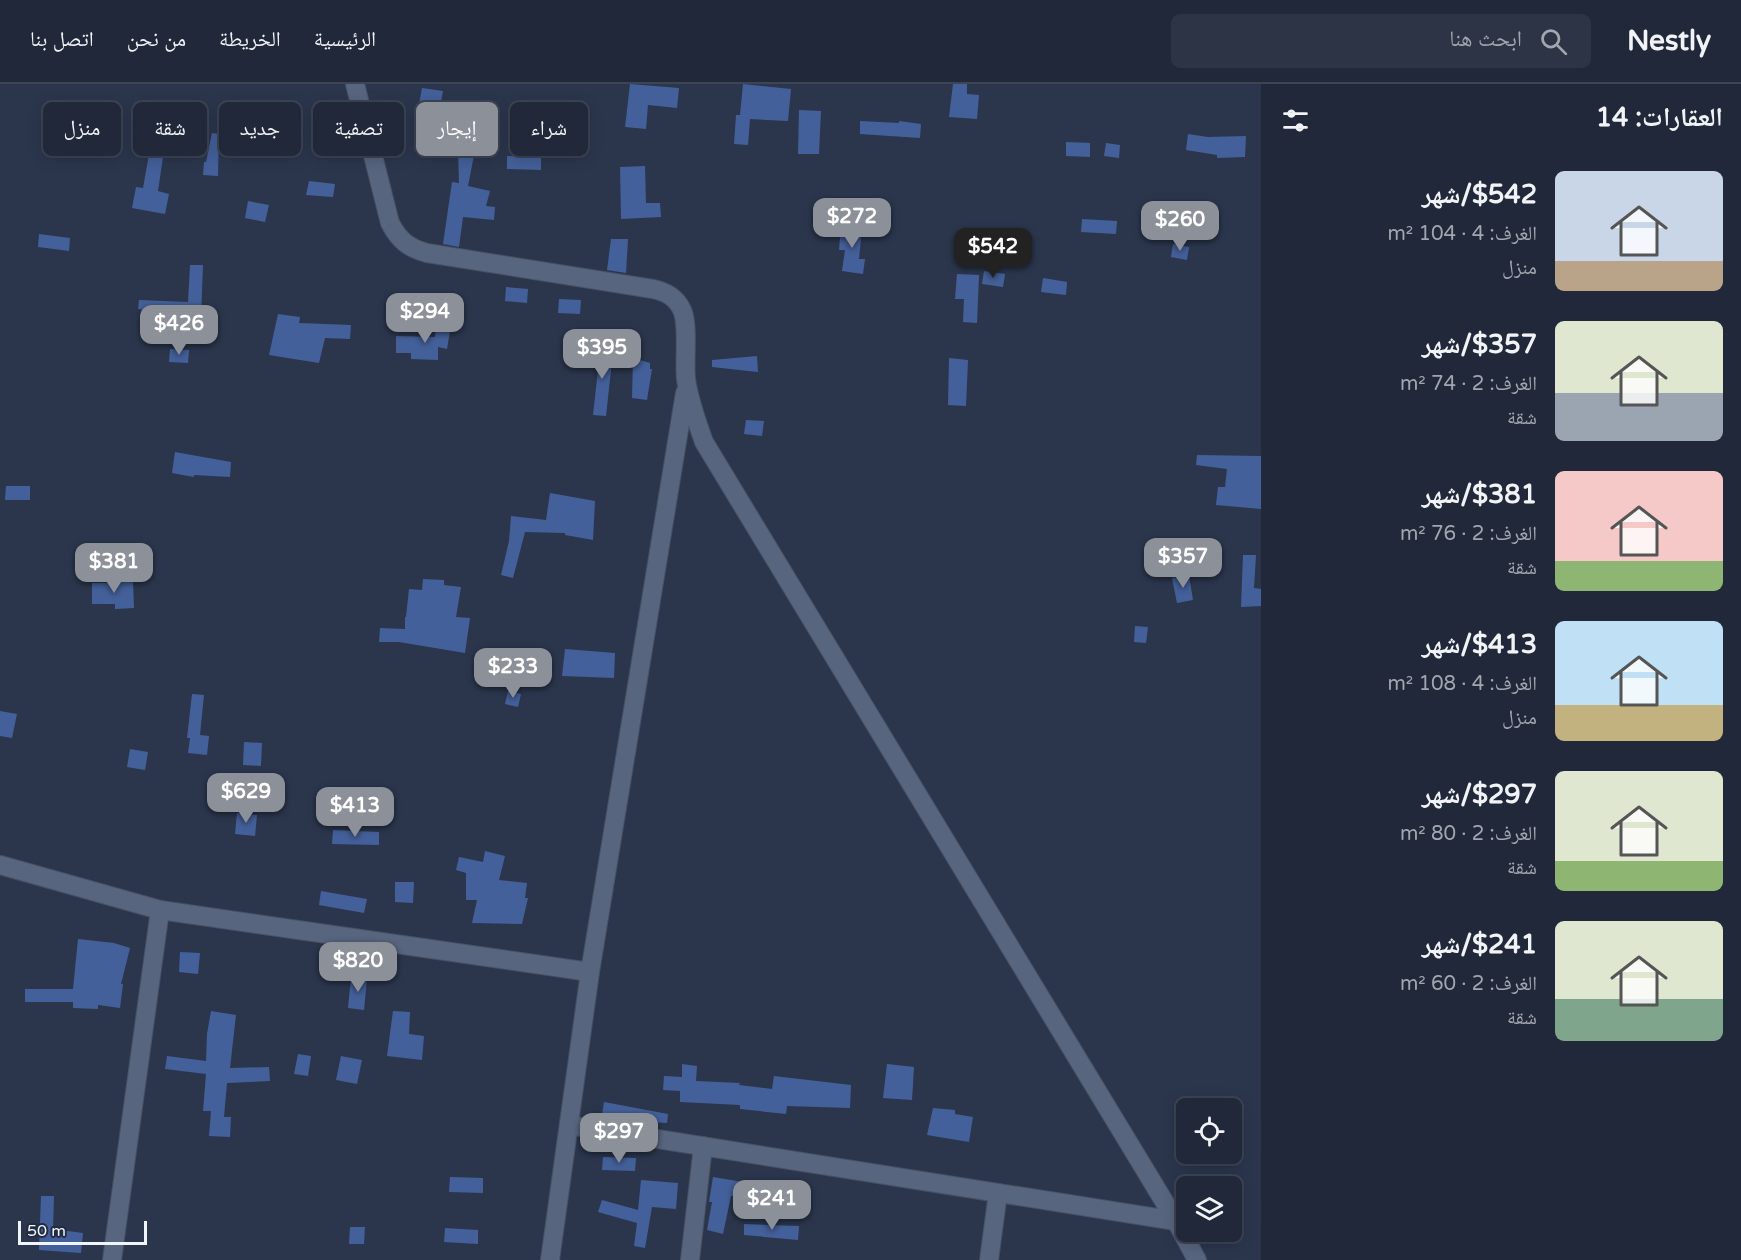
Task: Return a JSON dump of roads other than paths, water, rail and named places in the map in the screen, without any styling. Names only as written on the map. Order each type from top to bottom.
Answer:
[{"type":"street","points":[[355,84],[390,223],[396,234],[414,250],[653,289],[670,295],[682,309],[685,318],[687,382],[693,413],[704,442],[1176,1221]]},
{"type":"street","points":[[550,1260],[590,972],[687,382]]},
{"type":"street","points":[[0,865],[160,910],[590,972]]},
{"type":"street","points":[[112,1260],[160,910]]},
{"type":"street","points":[[569,1125],[1176,1221]]},
{"type":"street","points":[[690,1260],[703,1146]]},
{"type":"street","points":[[989,1260],[998,1193]]},
{"type":"street","points":[[1187,1242],[1197,1260]]}]
